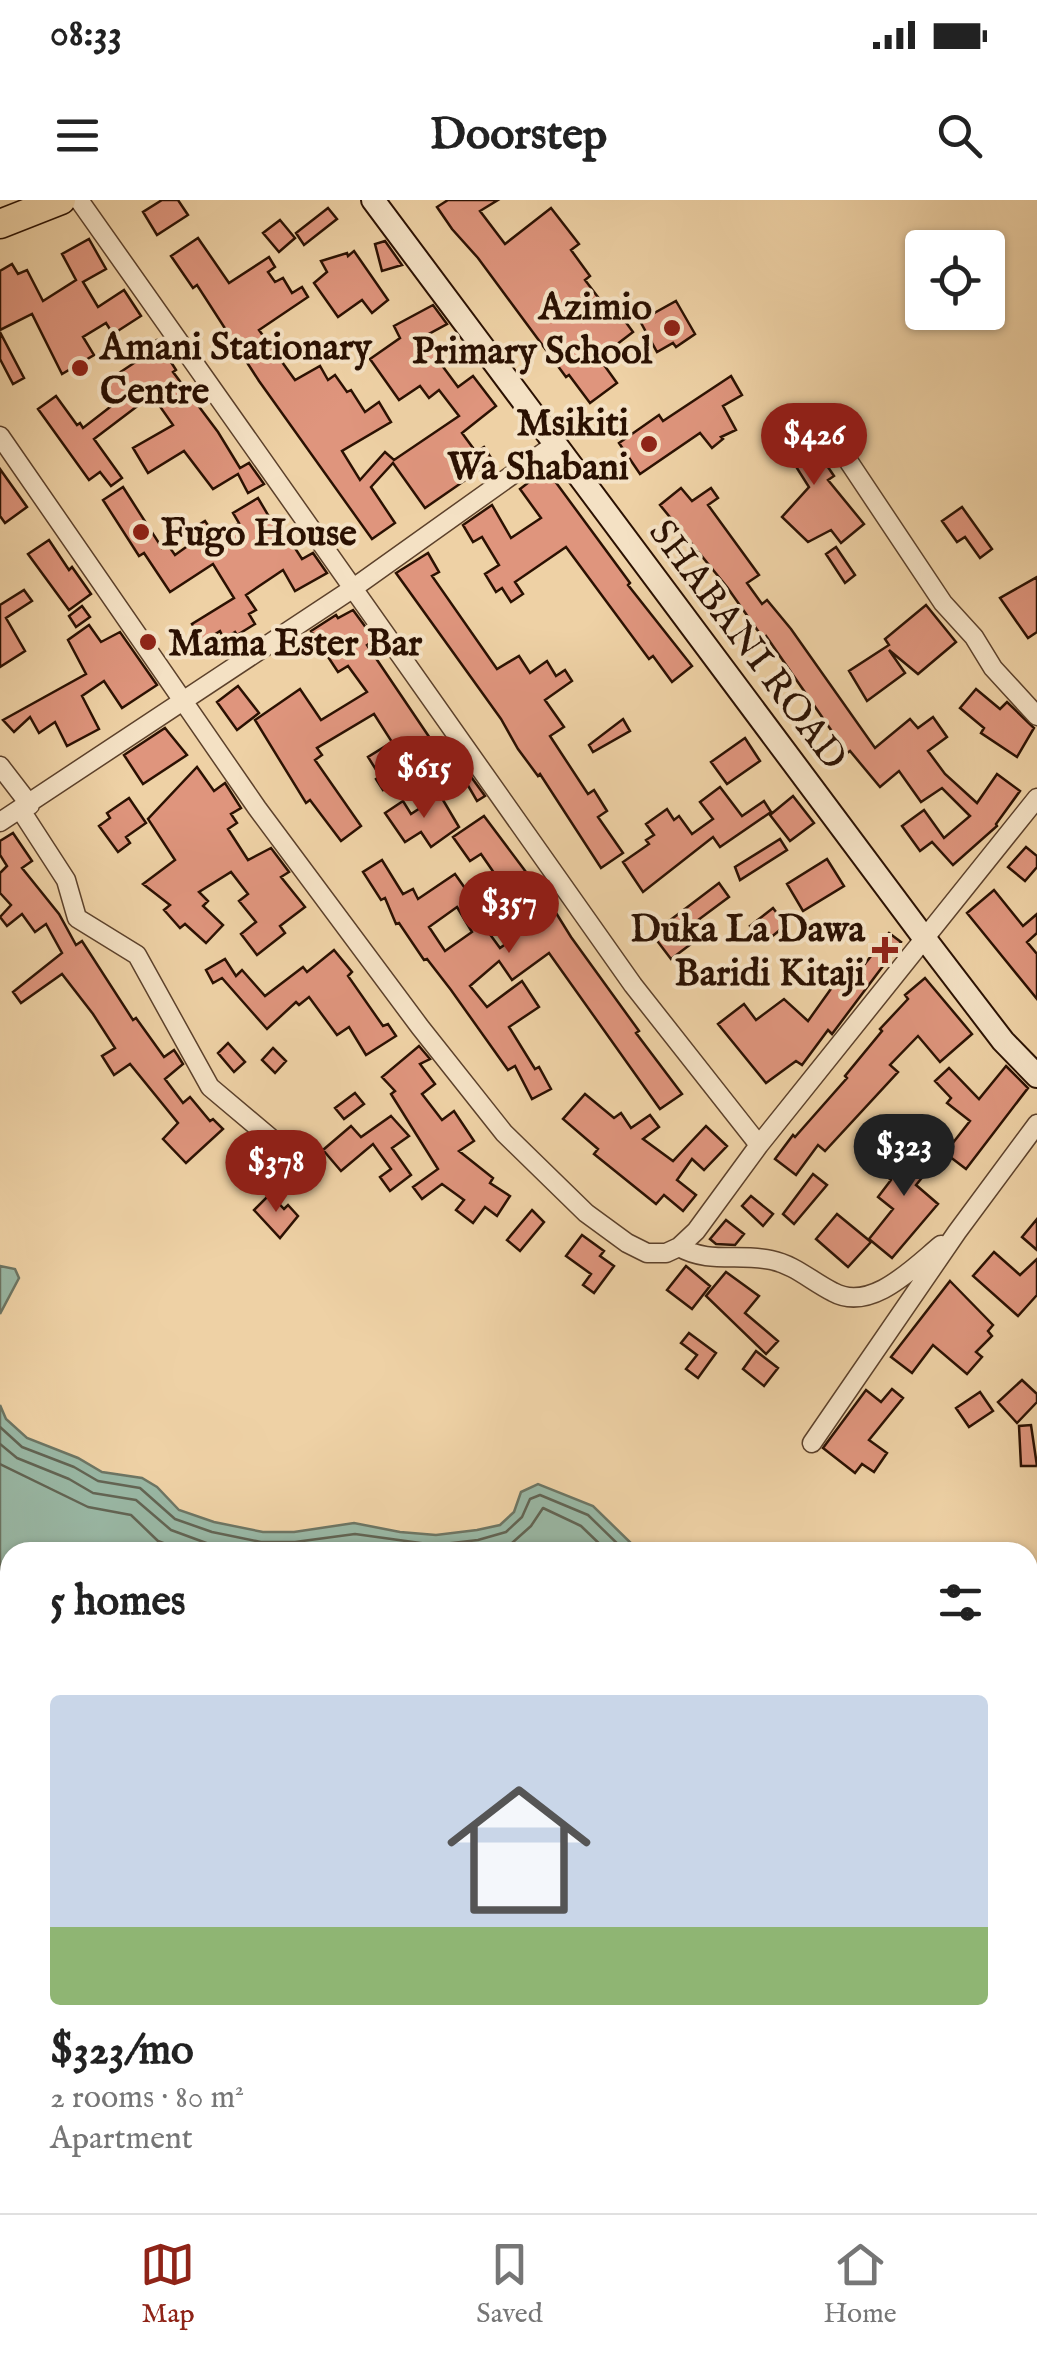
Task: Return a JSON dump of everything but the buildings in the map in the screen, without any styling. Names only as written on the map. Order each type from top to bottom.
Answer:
[{"type":"main road","points":[[0,224],[61,200]]},
{"type":"street","points":[[79,200],[633,985],[759,1145]]},
{"type":"street","name":"SHABANI ROAD","points":[[373,200],[925,939],[1003,1040],[1037,1076]]},
{"type":"street","points":[[817,414],[943,603],[974,637],[993,668],[1037,716]]},
{"type":"street","points":[[0,436],[268,823],[504,1134],[586,1213],[647,1253],[666,1253],[679,1247],[720,1202],[759,1145],[1037,798]]},
{"type":"street","points":[[0,822],[352,589],[554,445]]},
{"type":"street","points":[[0,766],[66,880],[77,918],[137,955],[210,1087],[280,1146]]},
{"type":"street","points":[[812,1443],[957,1232],[1037,1124]]},
{"type":"street","points":[[679,1247],[708,1258],[742,1256],[782,1262],[836,1295],[855,1298],[893,1282],[957,1232]]},
{"type":"water","points":[[0,1266],[15,1269],[19,1278],[0,1314]]},
{"type":"water","points":[[0,1405],[6,1419],[27,1438],[102,1472],[142,1478],[157,1487],[179,1510],[214,1522],[263,1532],[294,1532],[354,1523],[436,1535],[500,1525],[514,1512],[521,1492],[538,1484],[593,1506],[630,1542],[0,1542]]},
{"type":"place","name":"Azimio Primary School","points":[[672,328]]},
{"type":"place","name":"Amani Stationary Centre","points":[[80,368]]},
{"type":"place","name":"Msikiti Wa Shabani","points":[[649,444]]},
{"type":"place","name":"Fugo House","points":[[141,532]]},
{"type":"place","name":"Mama Ester Bar","points":[[148,642]]},
{"type":"place","name":"Duka La Dawa Baridi Kitaji","points":[[885,950]]}]
